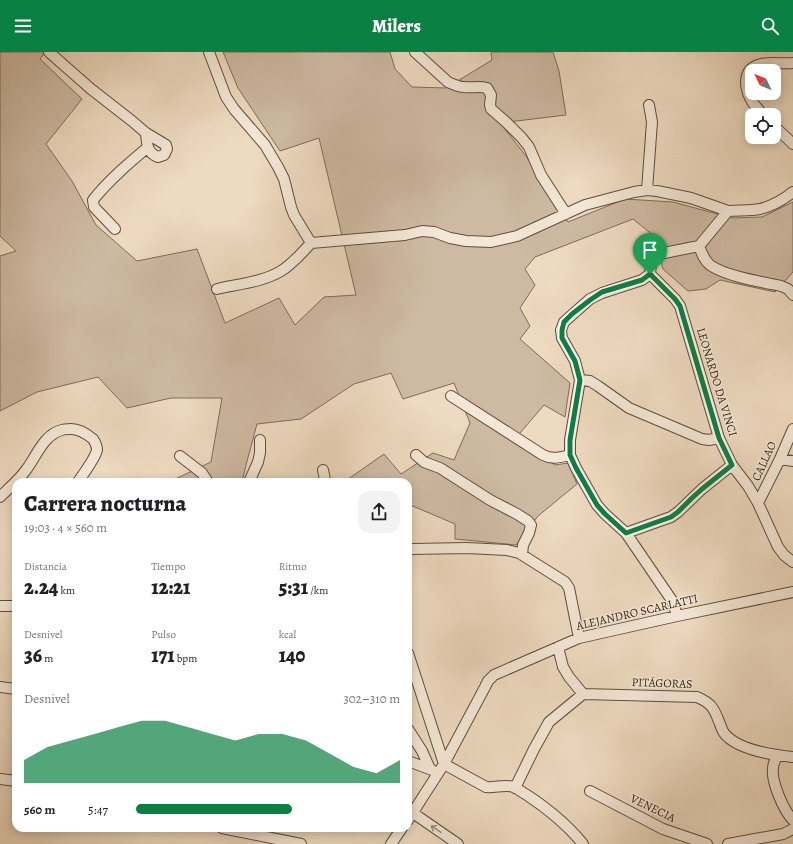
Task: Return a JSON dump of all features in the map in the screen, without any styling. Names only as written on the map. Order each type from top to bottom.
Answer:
[{"type":"street","points":[[49,52],[146,133],[166,145],[167,149],[164,155],[158,157],[149,151],[146,133]]},
{"type":"street","points":[[209,52],[226,97],[234,109],[265,145],[278,167],[284,179],[292,211],[311,243]]},
{"type":"street","points":[[415,52],[448,82],[454,85],[462,87],[487,88],[491,96],[491,109],[522,138],[529,147],[541,175],[566,214]]},
{"type":"street","points":[[757,108],[748,95],[745,82],[748,73],[753,68],[761,64],[793,63]]},
{"type":"street","points":[[647,190],[652,122],[649,105]]},
{"type":"street","points":[[781,133],[793,144]]},
{"type":"street","points":[[115,229],[94,207],[93,200],[101,190],[148,146]]},
{"type":"street","points":[[218,289],[265,279],[282,271],[311,243],[422,231],[434,232],[450,238],[466,241],[491,242],[517,236],[585,205],[634,192],[647,190],[657,191],[691,198],[728,211],[760,209],[785,198],[793,192]]},
{"type":"street","points":[[677,616],[674,602],[626,533],[597,505],[570,455],[570,440],[580,380],[575,361],[562,338],[562,330],[564,322],[572,314],[602,292],[642,280],[650,274],[651,264],[654,257],[664,253],[700,246],[728,211]]},
{"type":"street","points":[[700,246],[703,256],[710,265],[720,271],[791,289]]},
{"type":"street","name":"LEONARDO DA VINCI","points":[[650,274],[680,306],[719,438],[732,465],[748,486],[758,503],[778,547],[784,555],[793,562]]},
{"type":"street","points":[[580,380],[590,381],[629,408],[642,414],[702,439],[709,440],[719,438]]},
{"type":"street","points":[[451,396],[548,457],[555,458],[570,455]]},
{"type":"street","points":[[20,478],[46,440],[62,429],[74,429],[83,432],[96,444],[97,449],[94,456],[80,478]]},
{"type":"street","name":"CALLAO","points":[[758,503],[793,429]]},
{"type":"street","points":[[251,478],[260,454],[260,440]]},
{"type":"street","points":[[416,455],[424,462],[440,468],[490,500],[528,521],[532,525],[523,546],[522,555]]},
{"type":"street","points":[[180,456],[205,478]]},
{"type":"street","points":[[780,459],[793,461]]},
{"type":"street","points":[[626,533],[671,517],[732,465]]},
{"type":"street","points":[[323,470],[324,478]]},
{"type":"street","points":[[0,496],[12,485]]},
{"type":"street","points":[[412,549],[467,548],[507,550],[519,553],[566,582],[569,588],[579,638]]},
{"type":"street","name":"ALEJANDRO SCARLATTI","points":[[412,813],[434,772],[444,764],[484,687],[494,675],[579,638],[793,592]]},
{"type":"street","points":[[0,606],[12,606]]},
{"type":"street","points":[[515,788],[549,722],[582,694],[563,667],[558,647]]},
{"type":"street","points":[[412,665],[444,764],[486,788],[507,786],[515,788],[541,804],[558,818],[583,844]]},
{"type":"street","points":[[0,687],[12,688]]},
{"type":"street","name":"PITÁGORAS","points":[[582,694],[697,697],[705,700],[712,706],[724,732],[730,738],[748,749],[777,756],[793,757]]},
{"type":"street","points":[[412,736],[434,772]]},
{"type":"street","points":[[777,756],[773,768],[776,790],[789,816],[793,820]]},
{"type":"street","points":[[412,762],[434,772]]},
{"type":"street","points":[[0,779],[12,780]]},
{"type":"street","name":"VENECIA","points":[[590,791],[663,829],[707,844]]},
{"type":"street","points":[[412,818],[458,844]]},
{"type":"street","points":[[728,844],[784,834],[793,829]]},
{"type":"street","points":[[242,832],[302,844]]},
{"type":"street","points":[[391,844],[399,832]]},
{"type":"shaded area","points":[[0,52],[45,52],[40,59],[82,99],[46,144],[72,181],[96,225],[137,261],[197,249],[225,323],[279,298],[295,325],[324,297],[356,295],[319,138],[280,151],[238,88],[223,52],[390,52],[395,69],[412,87],[446,88],[492,60],[491,52],[553,52],[559,71],[566,115],[500,123],[526,156],[555,204],[568,222],[625,199],[673,202],[732,218],[762,217],[793,202],[793,272],[775,292],[720,280],[706,289],[688,291],[663,269],[654,236],[633,219],[535,257],[525,269],[535,285],[520,308],[530,326],[520,339],[570,383],[565,417],[544,405],[514,440],[555,465],[568,463],[577,484],[538,516],[516,545],[455,539],[455,524],[412,506],[412,478],[350,478],[384,454],[401,474],[433,453],[454,460],[470,423],[454,383],[403,399],[391,373],[354,384],[301,419],[257,424],[243,478],[177,478],[211,462],[222,398],[171,398],[127,408],[98,377],[37,392],[0,411],[0,256],[16,251],[0,236]]},
{"type":"route","points":[[650,274],[680,306],[719,438],[732,465],[671,517],[626,533],[597,505],[570,455],[570,440],[580,380],[575,361],[562,338],[562,330],[564,322],[572,314],[602,292],[642,280],[650,274]]}]
